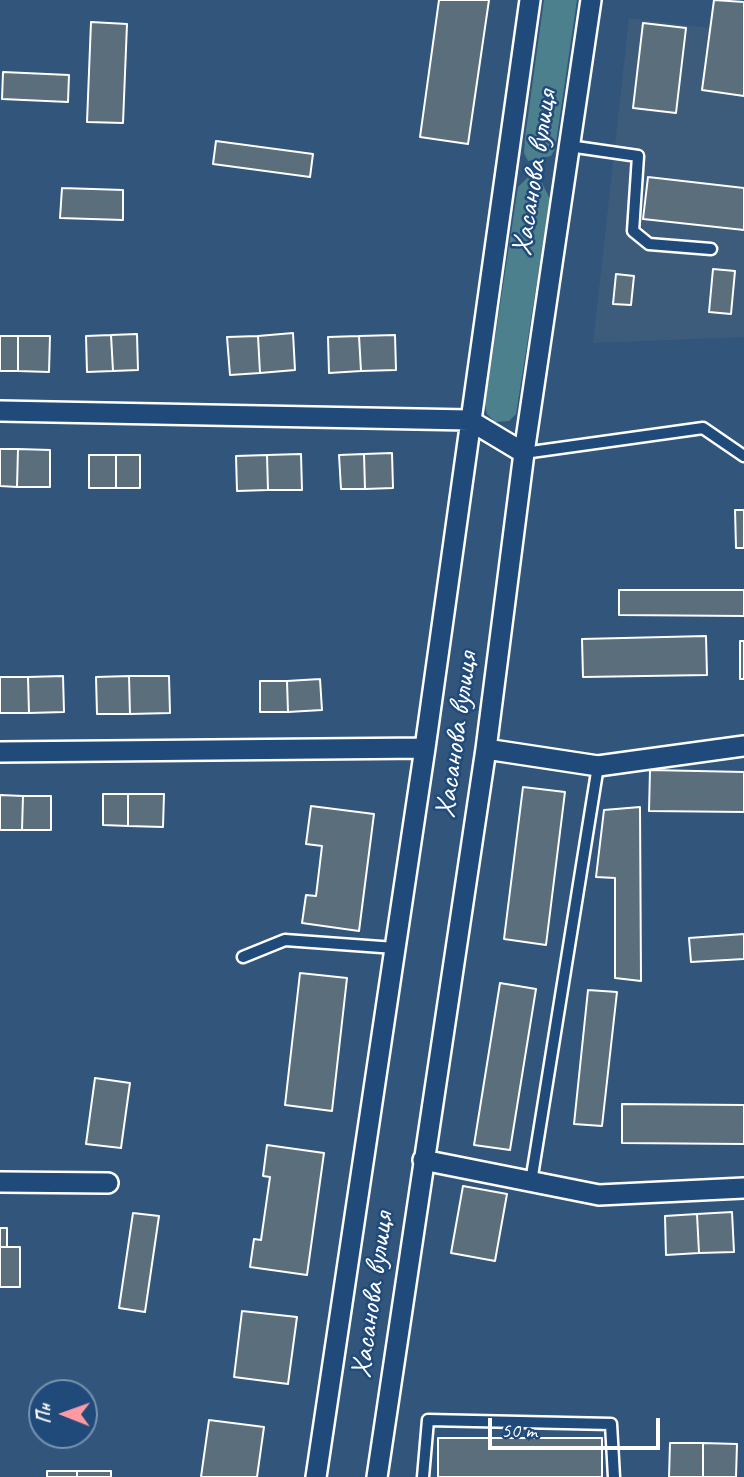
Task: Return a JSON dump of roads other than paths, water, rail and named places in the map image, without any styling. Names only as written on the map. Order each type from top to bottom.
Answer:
[{"type":"street","name":"Хасанова вулиця","points":[[316,1477],[425,748],[530,0]]},
{"type":"street","name":"Хасанова вулиця","points":[[377,1477],[486,749],[524,453],[592,0]]},
{"type":"street","points":[[0,411],[469,420],[524,453]]},
{"type":"street","points":[[486,749],[598,766],[744,746]]},
{"type":"street","points":[[0,752],[425,748]]},
{"type":"street","points":[[423,1160],[599,1195],[744,1188]]},
{"type":"street","points":[[0,1182],[108,1183]]},
{"type":"lane","points":[[569,146],[638,156],[633,231],[649,244],[711,249]]},
{"type":"lane","points":[[524,453],[703,428],[744,456]]},
{"type":"lane","points":[[531,1182],[598,766]]},
{"type":"lane","points":[[243,957],[285,940],[395,948]]},
{"type":"lane","points":[[423,1477],[428,1420],[611,1424],[614,1477]]}]
